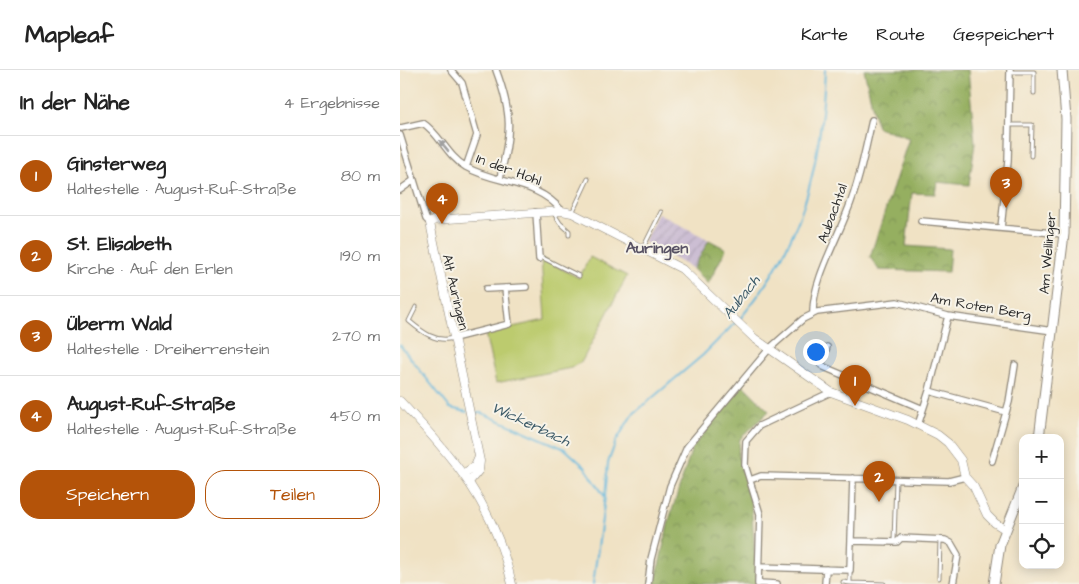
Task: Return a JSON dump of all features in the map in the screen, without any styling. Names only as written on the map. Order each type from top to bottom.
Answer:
[{"type":"main road","name":"Am Wellinger","points":[[1040,434],[1064,234],[1066,119],[1062,70]]},
{"type":"main road","points":[[994,584],[996,567],[1006,530],[1019,498]]},
{"type":"street","points":[[451,70],[462,83],[476,130],[475,145],[466,167]]},
{"type":"street","points":[[496,70],[505,93],[510,122],[500,178]]},
{"type":"street","points":[[1001,228],[1008,161],[1010,71]]},
{"type":"street","name":"Aubachtal","points":[[813,314],[813,303],[819,282],[857,184],[872,120]]},
{"type":"street","name":"In der Hohl","points":[[400,128],[423,122],[455,159],[466,167],[537,191],[553,200],[562,211]]},
{"type":"street","name":"Alt Auringen","points":[[400,135],[430,223],[472,418],[479,457],[479,470],[469,482]]},
{"type":"street","points":[[400,190],[414,180]]},
{"type":"street","points":[[430,223],[434,220],[562,211],[572,213],[670,261],[692,276],[735,322],[768,349],[831,392],[918,425],[938,435],[956,451],[961,460],[965,476],[974,487],[987,514],[995,523],[1006,530]]},
{"type":"street","points":[[536,212],[539,257]]},
{"type":"street","points":[[921,221],[1064,234]]},
{"type":"street","points":[[486,289],[526,287]]},
{"type":"street","points":[[454,338],[509,324],[505,288]]},
{"type":"street","name":"Am Roten Berg","points":[[648,584],[659,524],[679,463],[687,447],[768,349],[803,319],[813,314],[897,302],[948,316],[1053,331]]},
{"type":"street","points":[[918,425],[929,391],[948,316]]},
{"type":"street","points":[[827,347],[821,365],[824,367],[923,409]]},
{"type":"street","points":[[992,461],[1006,412],[1015,365]]},
{"type":"street","points":[[929,391],[1006,412]]},
{"type":"street","points":[[777,584],[758,584],[760,514],[744,454],[746,441],[759,426],[831,392]]},
{"type":"street","points":[[400,401],[469,482],[494,524],[512,584]]},
{"type":"street","points":[[463,474],[475,466],[479,457]]},
{"type":"street","points":[[750,480],[761,476],[949,481],[965,476]]},
{"type":"street","points":[[759,567],[850,570],[853,478]]},
{"type":"street","points":[[851,541],[894,542],[901,538],[940,540],[951,543],[958,554],[953,584]]},
{"type":"street","points":[[826,569],[826,584]]},
{"type":"lane","points":[[1010,71],[1034,72],[1034,93]]},
{"type":"lane","points":[[1008,125],[1032,125],[1031,156]]},
{"type":"lane","points":[[572,213],[588,179]]},
{"type":"lane","points":[[553,211],[560,223],[569,231],[569,235]]},
{"type":"lane","points":[[643,248],[661,212]]},
{"type":"lane","points":[[539,257],[579,276]]},
{"type":"lane","points":[[416,307],[409,321],[435,338],[444,340],[454,338]]},
{"type":"lane","points":[[894,542],[896,480]]},
{"type":"lane","points":[[939,578],[940,540]]},
{"type":"lane","points":[[850,570],[850,583]]},
{"type":"lane","points":[[843,582],[884,584]]},
{"type":"shaded area","points":[[658,213],[709,240],[693,269],[644,242]]},
{"type":"green space","points":[[864,70],[968,70],[975,143],[969,185],[937,182],[935,194],[912,193],[906,246],[950,249],[948,272],[879,270],[870,257],[909,138],[877,127]]},
{"type":"green space","points":[[709,240],[726,249],[708,284],[693,269]]},
{"type":"green space","points":[[590,257],[627,276],[582,361],[571,368],[496,383],[485,333],[545,320],[541,258],[579,278]]},
{"type":"green space","points":[[743,385],[769,411],[740,439],[738,455],[751,501],[757,584],[655,584],[669,520],[692,448]]},
{"type":"waterway","name":"Aubach","points":[[739,320],[779,263],[804,203],[813,172],[819,140],[825,70]]},
{"type":"waterway","name":"Aubach","points":[[605,497],[608,463],[616,441],[632,415],[703,355],[735,323]]},
{"type":"waterway","name":"Wickerbach","points":[[400,345],[450,408],[467,412]]},
{"type":"waterway","name":"Wickerbach","points":[[471,413],[482,413],[565,449],[585,467],[605,497],[593,584]]},
{"type":"place","name":"Überm Wald","points":[[1006,208]]},
{"type":"place","name":"August-Ruf-Straße","points":[[442,224]]},
{"type":"place","name":"Ginsterweg","points":[[855,406]]},
{"type":"place","name":"St. Elisabeth","points":[[879,502]]},
{"type":"district","name":"Auringen","points":[[657,247]]}]
